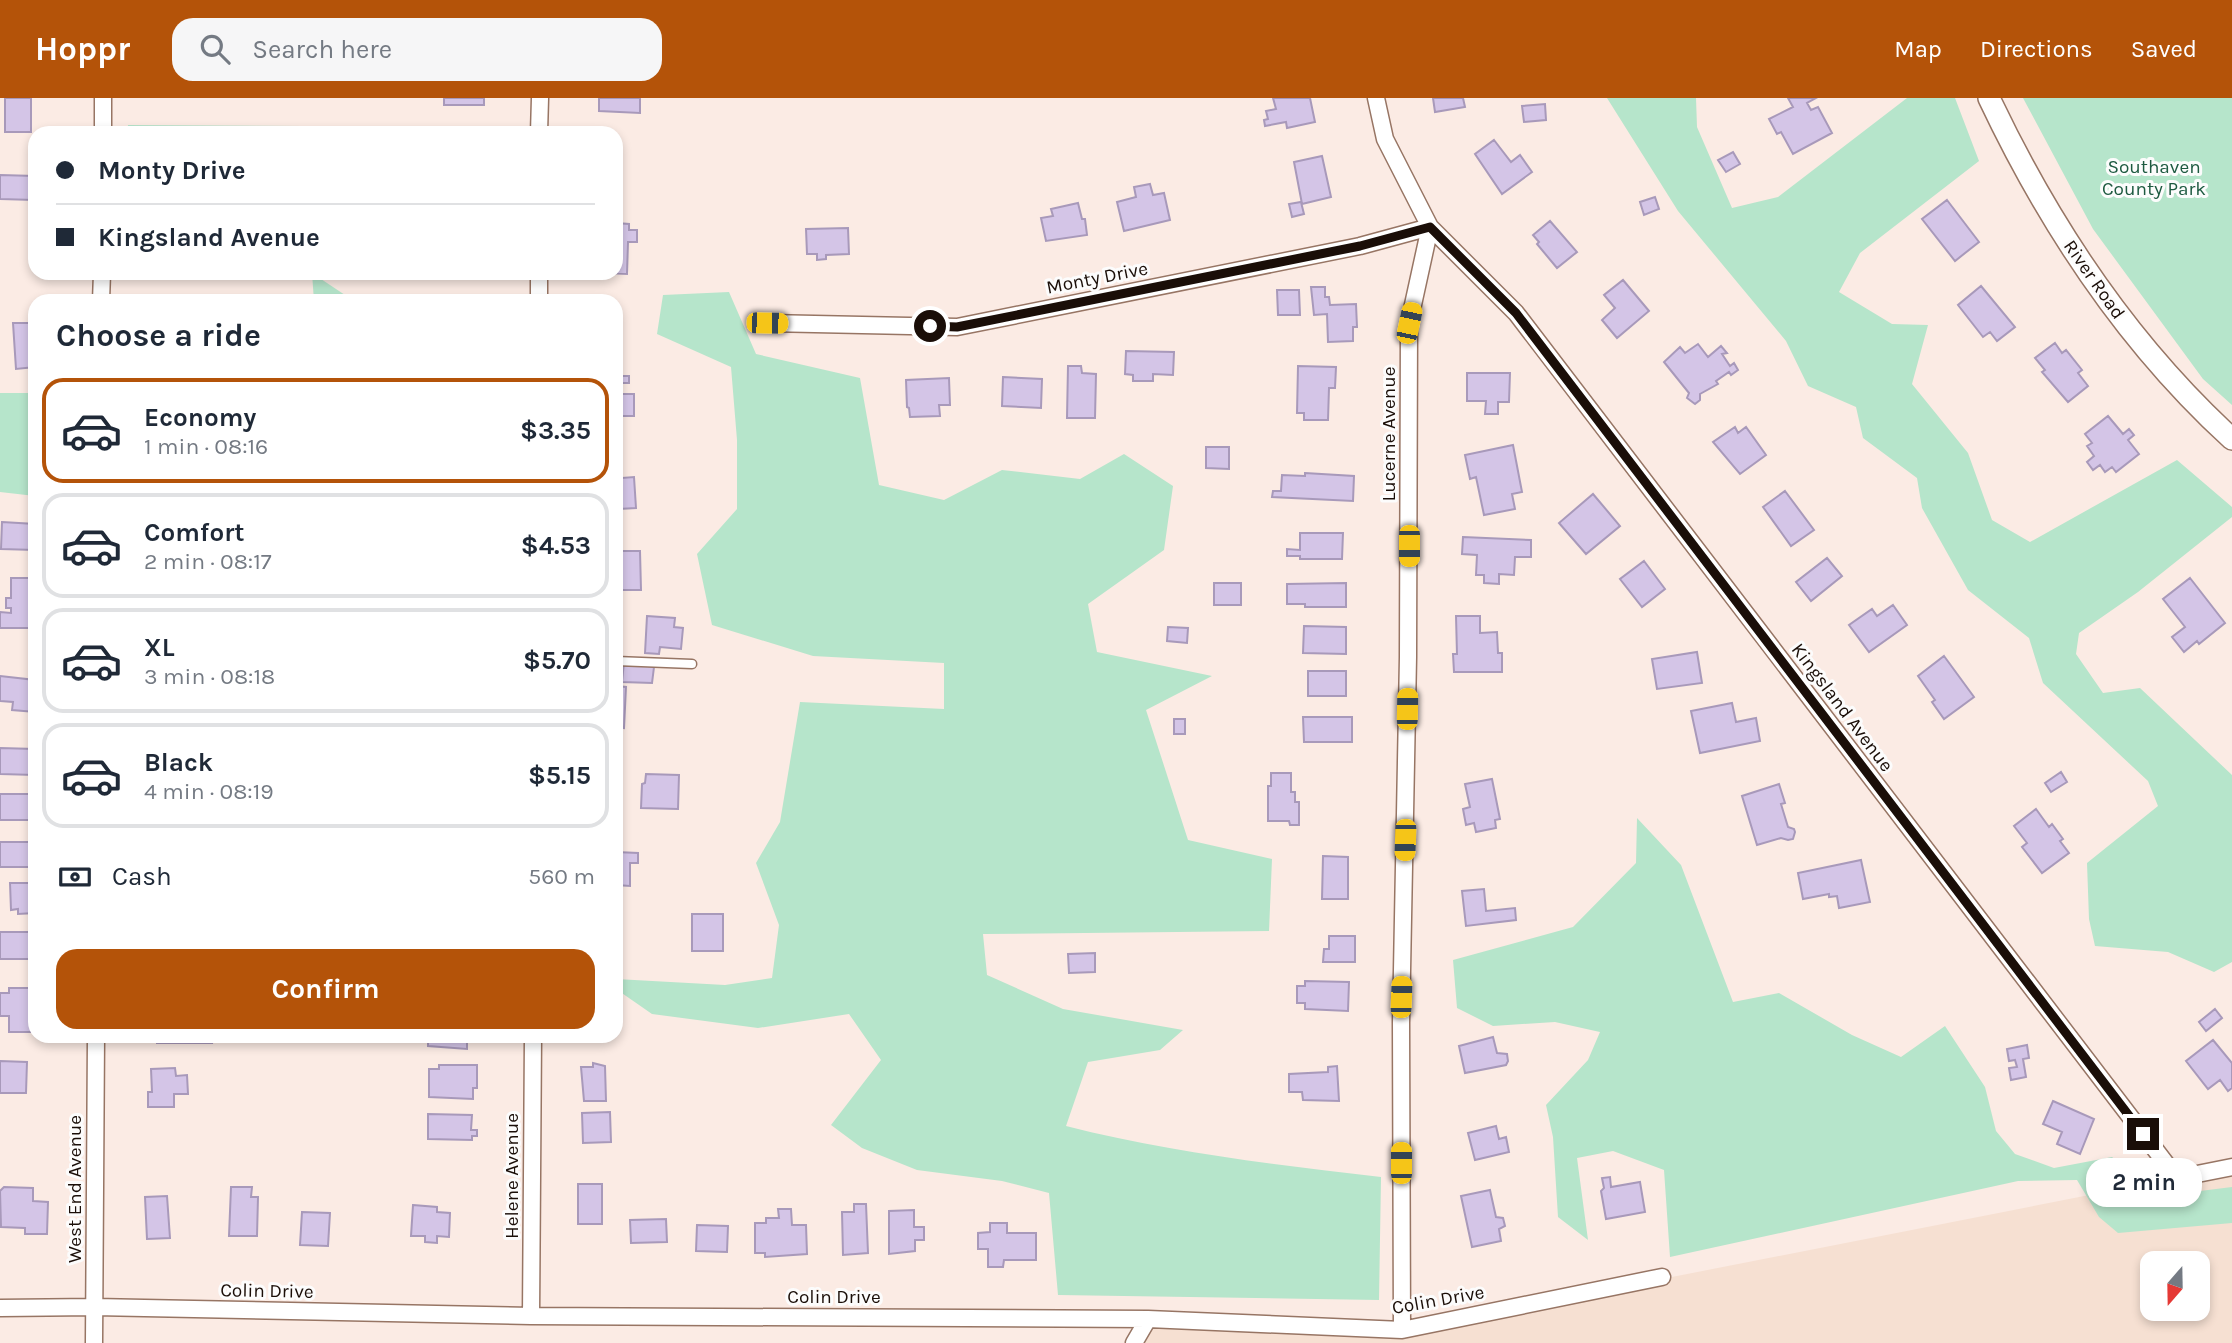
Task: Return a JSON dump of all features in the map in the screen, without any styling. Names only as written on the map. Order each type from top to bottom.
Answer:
[{"type":"street","points":[[103,98],[103,126]]},
{"type":"street","points":[[540,98],[540,126]]},
{"type":"street","points":[[1376,98],[1385,139],[1430,227]]},
{"type":"street","name":"River Road","points":[[1989,98],[2046,205],[2111,305],[2159,366],[2232,439]]},
{"type":"street","name":"Monty Drive","points":[[767,323],[957,327],[1360,246],[1430,227]]},
{"type":"street","name":"Kingsland Avenue","points":[[1430,227],[1516,313],[2177,1178],[2232,1167]]},
{"type":"street","name":"Lucerne Avenue","points":[[1402,1330],[1401,1023],[1409,643],[1409,323],[1430,227]]},
{"type":"street","name":"West End Avenue","points":[[94,1343],[96,1043]]},
{"type":"street","name":"Helene Avenue","points":[[531,1316],[533,1043]]},
{"type":"street","name":"Colin Drive","points":[[0,1308],[95,1307],[531,1316],[1148,1318],[1402,1330],[1662,1277]]},
{"type":"street","points":[[1134,1343],[1148,1318]]},
{"type":"lane","points":[[623,661],[692,664]]},
{"type":"shaded area","points":[[2232,1167],[2232,1343],[1134,1343],[1148,1319],[1402,1330]]},
{"type":"green space","points":[[1607,98],[1696,98],[1697,127],[1732,208],[1778,197],[1907,98],[1955,98],[1979,161],[1860,253],[1839,292],[1892,324],[1928,325],[1912,384],[1968,453],[1992,520],[2030,542],[2177,460],[2232,507],[2232,517],[2138,592],[2079,633],[2076,654],[2103,693],[2140,688],[2232,775],[2232,962],[2214,972],[2168,952],[2095,946],[2089,919],[2087,863],[2158,806],[2148,781],[2043,683],[2029,638],[1968,590],[1922,508],[1917,478],[1863,438],[1856,407],[1808,386],[1786,341],[1678,211]]},
{"type":"green space","name":"Southaven County Park","points":[[2023,98],[2232,98],[2232,405],[2203,379],[2093,229]]},
{"type":"green space","points":[[128,125],[316,126],[128,126]]},
{"type":"green space","points":[[312,280],[322,280],[344,294],[314,294]]},
{"type":"green space","points":[[729,292],[756,354],[860,378],[879,485],[944,500],[1002,470],[1080,479],[1124,454],[1173,486],[1164,550],[1088,604],[1097,652],[1212,676],[1146,710],[1188,840],[1272,859],[1269,931],[983,934],[987,975],[1063,1009],[1183,1030],[1160,1050],[1088,1062],[1066,1126],[1183,1150],[1381,1177],[1379,1300],[1058,1295],[1049,1193],[1002,1181],[917,1170],[862,1148],[831,1125],[881,1060],[849,1014],[758,1028],[652,1014],[623,994],[623,979],[725,985],[772,978],[779,925],[756,863],[780,822],[800,702],[944,709],[944,663],[813,656],[712,625],[697,554],[737,509],[737,440],[731,367],[657,334],[663,295]]},
{"type":"green space","points":[[0,393],[28,393],[28,495],[0,492]]},
{"type":"green space","points":[[1637,818],[1681,865],[1733,1002],[1779,993],[1852,1035],[1901,1057],[1945,1026],[1985,1087],[1996,1131],[2015,1154],[2054,1168],[2112,1157],[2160,1196],[2232,1187],[2232,1223],[2118,1233],[2099,1217],[2077,1180],[2018,1181],[1670,1257],[1664,1170],[1613,1151],[1577,1158],[1588,1240],[1558,1217],[1553,1137],[1546,1105],[1588,1060],[1600,1032],[1555,1022],[1493,1026],[1457,1008],[1453,960],[1573,927],[1636,863]]},
{"type":"building","points":[[5,98],[31,98],[31,126],[28,126],[28,132],[5,132]]},
{"type":"building","points":[[444,98],[484,98],[484,105],[444,105]]},
{"type":"building","points":[[599,98],[640,98],[640,113],[599,111]]},
{"type":"building","points":[[1273,98],[1310,98],[1315,122],[1287,128],[1286,122],[1265,126],[1264,120],[1268,119],[1266,111],[1276,109]]},
{"type":"building","points":[[1433,98],[1463,98],[1465,107],[1435,112]]},
{"type":"building","points":[[1788,98],[1816,98],[1807,103],[1811,110],[1818,107],[1832,133],[1793,154],[1781,132],[1777,134],[1769,119],[1793,107]]},
{"type":"building","points":[[1545,104],[1546,120],[1524,122],[1522,106]]},
{"type":"building","points":[[1494,140],[1511,162],[1520,155],[1532,172],[1502,194],[1475,154]]},
{"type":"building","points":[[1733,152],[1740,164],[1726,172],[1718,160]]},
{"type":"building","points":[[1322,156],[1331,197],[1302,204],[1294,162]]},
{"type":"building","points":[[0,175],[28,176],[28,200],[0,199]]},
{"type":"building","points":[[1150,184],[1153,195],[1164,193],[1170,220],[1124,231],[1117,202],[1136,197],[1134,187]]},
{"type":"building","points":[[1655,197],[1659,209],[1644,215],[1640,202]]},
{"type":"building","points":[[1947,200],[1979,242],[1955,261],[1922,219]]},
{"type":"building","points":[[1301,202],[1304,214],[1292,217],[1289,204]]},
{"type":"building","points":[[1078,203],[1082,219],[1085,219],[1087,235],[1046,241],[1041,218],[1053,216],[1051,209]]},
{"type":"building","points":[[1550,221],[1577,252],[1557,268],[1533,235]]},
{"type":"building","points":[[623,224],[629,224],[629,230],[637,230],[637,242],[628,242],[627,274],[623,274]]},
{"type":"building","points":[[848,228],[849,254],[826,255],[826,259],[817,260],[817,254],[807,254],[806,229]]},
{"type":"building","points":[[1623,280],[1649,311],[1617,338],[1602,320],[1615,308],[1604,295]]},
{"type":"building","points":[[1981,286],[2015,327],[1997,341],[1990,332],[1983,337],[1958,305]]},
{"type":"building","points":[[1311,287],[1325,287],[1325,297],[1329,297],[1330,305],[1356,304],[1357,327],[1353,327],[1353,341],[1328,342],[1327,314],[1314,315]]},
{"type":"building","points":[[1277,290],[1299,290],[1300,315],[1278,315]]},
{"type":"building","points":[[13,323],[28,323],[28,368],[16,369]]},
{"type":"building","points":[[2055,343],[2062,353],[2066,350],[2082,370],[2078,373],[2088,386],[2068,402],[2042,372],[2045,370],[2035,358]]},
{"type":"building","points":[[1698,344],[1708,357],[1721,346],[1727,353],[1722,354],[1730,366],[1734,363],[1738,370],[1731,375],[1729,372],[1716,381],[1718,384],[1700,394],[1700,400],[1695,404],[1687,398],[1689,393],[1664,362],[1680,347],[1685,353]]},
{"type":"building","points":[[1126,351],[1174,352],[1173,375],[1153,374],[1153,381],[1133,381],[1133,375],[1125,374]]},
{"type":"building","points":[[1068,366],[1081,366],[1082,373],[1096,374],[1095,418],[1067,418]]},
{"type":"building","points":[[1298,366],[1336,367],[1335,388],[1329,388],[1328,420],[1304,420],[1304,413],[1297,413]]},
{"type":"building","points":[[1467,373],[1510,373],[1509,402],[1498,402],[1498,414],[1485,414],[1486,401],[1467,401]]},
{"type":"building","points":[[623,376],[629,376],[629,383],[623,383]]},
{"type":"building","points":[[1003,377],[1042,379],[1041,408],[1002,406]]},
{"type":"building","points":[[949,378],[950,405],[939,405],[940,416],[910,417],[906,380]]},
{"type":"building","points":[[623,394],[634,394],[634,416],[623,416]]},
{"type":"building","points":[[2108,416],[2123,434],[2129,429],[2134,435],[2128,440],[2139,454],[2116,472],[2112,467],[2105,472],[2100,465],[2093,470],[2087,462],[2094,456],[2087,446],[2092,443],[2085,434]]},
{"type":"building","points":[[1735,427],[1738,433],[1746,427],[1766,455],[1740,474],[1713,442]]},
{"type":"building","points":[[1513,445],[1522,492],[1512,494],[1515,509],[1484,515],[1476,477],[1470,479],[1465,455]]},
{"type":"building","points":[[1206,447],[1229,447],[1229,469],[1206,468]]},
{"type":"building","points":[[1305,473],[1354,476],[1353,501],[1272,497],[1273,491],[1281,491],[1282,475],[1305,476]]},
{"type":"building","points":[[634,477],[636,508],[623,509],[623,478]]},
{"type":"building","points":[[1785,491],[1814,530],[1791,546],[1763,507]]},
{"type":"building","points":[[1593,494],[1620,526],[1586,554],[1559,523]]},
{"type":"building","points":[[2,522],[28,524],[28,550],[1,549]]},
{"type":"building","points":[[1300,533],[1343,533],[1342,559],[1300,559],[1300,556],[1287,556],[1287,549],[1300,550]]},
{"type":"building","points":[[1463,537],[1531,540],[1531,557],[1515,557],[1514,575],[1499,574],[1499,584],[1484,583],[1484,575],[1476,575],[1477,555],[1462,554]]},
{"type":"building","points":[[623,551],[640,551],[641,590],[623,590]]},
{"type":"building","points":[[1827,558],[1842,576],[1811,601],[1796,582]]},
{"type":"building","points":[[1644,561],[1665,589],[1642,607],[1620,579]]},
{"type":"building","points":[[11,578],[28,578],[28,628],[0,628],[0,612],[11,613],[11,608],[6,608],[6,598],[11,598]]},
{"type":"building","points":[[2190,578],[2225,623],[2199,644],[2197,641],[2184,652],[2172,637],[2185,627],[2163,599]]},
{"type":"building","points":[[1214,583],[1241,583],[1241,605],[1214,605]]},
{"type":"building","points":[[1346,583],[1346,607],[1287,604],[1287,584]]},
{"type":"building","points":[[1893,605],[1907,625],[1869,652],[1849,625],[1872,609],[1877,616]]},
{"type":"building","points":[[647,616],[675,618],[674,627],[683,628],[681,649],[660,647],[659,654],[645,653]]},
{"type":"building","points":[[1456,616],[1480,616],[1480,633],[1497,632],[1498,653],[1502,653],[1502,672],[1454,672],[1453,654],[1457,654]]},
{"type":"building","points":[[1304,626],[1346,627],[1346,654],[1303,653]]},
{"type":"building","points":[[1168,627],[1188,628],[1187,643],[1167,641]]},
{"type":"building","points":[[1697,652],[1702,683],[1657,689],[1652,659]]},
{"type":"building","points":[[1944,656],[1974,697],[1944,719],[1932,702],[1935,700],[1918,676]]},
{"type":"building","points":[[624,662],[654,667],[652,683],[623,682]]},
{"type":"building","points":[[1308,671],[1346,671],[1346,696],[1308,696]]},
{"type":"building","points":[[0,676],[28,679],[28,711],[12,710],[13,702],[0,701]]},
{"type":"building","points":[[623,687],[626,687],[623,728]]},
{"type":"building","points":[[1732,703],[1736,722],[1756,718],[1760,741],[1700,753],[1691,711]]},
{"type":"building","points":[[1303,717],[1352,717],[1352,742],[1304,742]]},
{"type":"building","points":[[1174,719],[1185,719],[1185,734],[1174,734]]},
{"type":"building","points":[[0,748],[28,749],[28,775],[0,774]]},
{"type":"building","points":[[2061,772],[2067,782],[2051,792],[2045,783]]},
{"type":"building","points":[[1271,773],[1291,773],[1291,792],[1295,792],[1295,802],[1299,802],[1299,825],[1290,825],[1289,821],[1268,821],[1268,786],[1271,786]]},
{"type":"building","points":[[646,774],[679,775],[678,809],[641,808],[642,784],[645,783]]},
{"type":"building","points":[[1492,779],[1500,819],[1495,820],[1496,828],[1476,832],[1474,823],[1466,825],[1463,809],[1470,807],[1465,784]]},
{"type":"building","points":[[1779,784],[1785,803],[1781,804],[1788,827],[1795,832],[1793,839],[1781,838],[1757,845],[1742,796]]},
{"type":"building","points":[[0,794],[28,794],[28,820],[0,820]]},
{"type":"building","points":[[2036,809],[2049,827],[2052,824],[2069,853],[2042,873],[2022,847],[2027,843],[2014,826]]},
{"type":"building","points":[[0,842],[28,842],[28,867],[0,867]]},
{"type":"building","points":[[623,852],[638,853],[638,863],[630,863],[630,886],[623,886]]},
{"type":"building","points":[[1323,856],[1348,857],[1348,899],[1322,899]]},
{"type":"building","points":[[1861,860],[1870,902],[1839,908],[1837,896],[1829,897],[1829,894],[1803,899],[1798,873]]},
{"type":"building","points":[[10,883],[28,883],[28,913],[18,914],[18,909],[11,910]]},
{"type":"building","points":[[1484,889],[1486,911],[1515,908],[1516,920],[1466,926],[1462,891]]},
{"type":"building","points":[[692,914],[723,914],[723,951],[692,951]]},
{"type":"building","points":[[0,932],[28,932],[28,959],[0,959]]},
{"type":"building","points":[[1329,936],[1355,936],[1355,962],[1323,962],[1324,949],[1329,949]]},
{"type":"building","points":[[1095,953],[1095,972],[1069,973],[1068,954]]},
{"type":"building","points":[[1305,981],[1349,982],[1348,1011],[1305,1009],[1305,1003],[1297,1003],[1297,986],[1305,986]]},
{"type":"building","points":[[9,988],[28,988],[28,1032],[9,1032],[9,1016],[0,1016],[0,993],[9,993]]},
{"type":"building","points":[[2215,1009],[2222,1018],[2206,1031],[2199,1022]]},
{"type":"building","points":[[1493,1037],[1497,1053],[1507,1054],[1506,1065],[1465,1073],[1459,1046]]},
{"type":"building","points":[[2213,1040],[2232,1063],[2232,1088],[2228,1091],[2220,1080],[2208,1089],[2186,1061]]},
{"type":"building","points":[[428,1043],[467,1043],[467,1049],[428,1046]]},
{"type":"building","points":[[2027,1045],[2029,1058],[2023,1059],[2026,1077],[2011,1080],[2009,1068],[2017,1067],[2015,1060],[2009,1061],[2007,1049]]},
{"type":"building","points":[[0,1061],[27,1062],[26,1093],[0,1093]]},
{"type":"building","points":[[593,1063],[605,1066],[606,1101],[584,1101],[581,1067],[593,1067]]},
{"type":"building","points":[[439,1065],[477,1065],[477,1088],[473,1088],[473,1099],[429,1097],[429,1069],[439,1069]]},
{"type":"building","points":[[1337,1066],[1339,1101],[1303,1100],[1302,1092],[1289,1092],[1289,1074],[1328,1072],[1328,1067]]},
{"type":"building","points":[[175,1068],[176,1076],[187,1075],[188,1094],[174,1094],[174,1107],[148,1107],[148,1092],[152,1092],[151,1069]]},
{"type":"building","points":[[2053,1101],[2094,1119],[2080,1154],[2057,1144],[2062,1132],[2043,1124]]},
{"type":"building","points":[[610,1112],[611,1142],[583,1143],[582,1113]]},
{"type":"building","points":[[428,1114],[472,1115],[471,1130],[477,1130],[477,1136],[472,1136],[472,1140],[428,1139]]},
{"type":"building","points":[[1496,1126],[1499,1139],[1506,1137],[1509,1152],[1475,1160],[1468,1133]]},
{"type":"building","points":[[1610,1177],[1611,1187],[1640,1182],[1645,1212],[1606,1219],[1601,1191],[1604,1188],[1602,1178]]},
{"type":"building","points":[[578,1184],[602,1184],[602,1224],[578,1224]]},
{"type":"building","points":[[4,1187],[33,1188],[33,1201],[48,1202],[47,1234],[25,1234],[25,1228],[1,1227],[0,1191]]},
{"type":"building","points":[[231,1187],[252,1187],[251,1197],[258,1197],[257,1236],[229,1236]]},
{"type":"building","points":[[1490,1190],[1496,1217],[1503,1218],[1505,1226],[1499,1229],[1501,1241],[1472,1247],[1461,1196]]},
{"type":"building","points":[[167,1196],[170,1238],[147,1239],[145,1197]]},
{"type":"building","points":[[854,1204],[866,1204],[868,1253],[843,1255],[842,1212],[854,1212]]},
{"type":"building","points":[[413,1205],[437,1207],[437,1212],[450,1213],[449,1237],[437,1236],[437,1243],[425,1242],[425,1236],[411,1236]]},
{"type":"building","points":[[778,1209],[791,1209],[792,1225],[806,1225],[807,1254],[765,1257],[765,1253],[755,1253],[755,1223],[766,1223],[766,1218],[779,1218]]},
{"type":"building","points":[[914,1210],[914,1227],[924,1227],[924,1240],[915,1240],[915,1251],[889,1254],[889,1211]]},
{"type":"building","points":[[302,1212],[330,1213],[328,1246],[300,1245]]},
{"type":"building","points":[[666,1219],[667,1242],[631,1243],[630,1220]]},
{"type":"building","points":[[990,1223],[1007,1223],[1007,1233],[1036,1233],[1036,1260],[1004,1260],[1003,1267],[988,1267],[988,1249],[978,1249],[978,1233],[990,1232]]},
{"type":"building","points":[[697,1225],[728,1226],[727,1252],[696,1251]]},
{"type":"route","points":[[930,326],[957,327],[1360,246],[1430,227],[1516,313],[2143,1134]]}]
